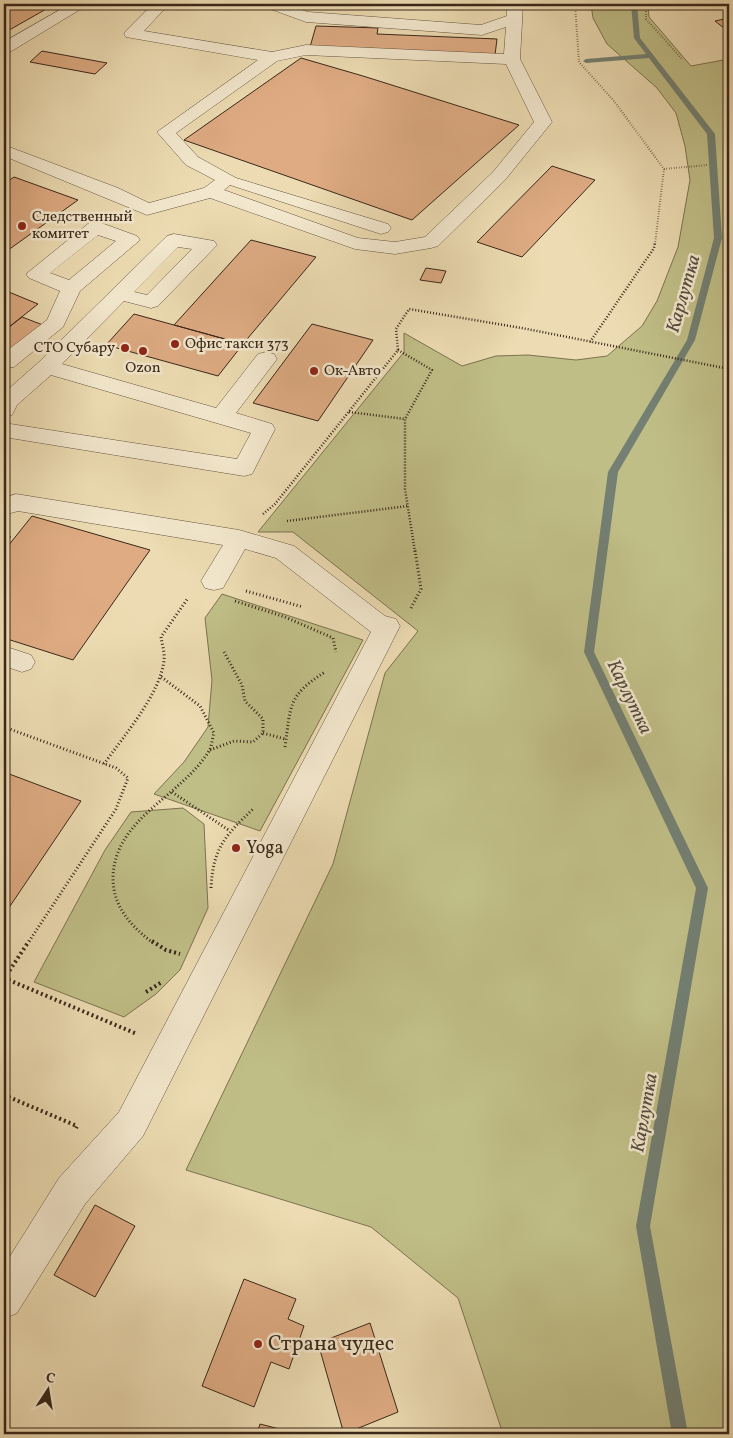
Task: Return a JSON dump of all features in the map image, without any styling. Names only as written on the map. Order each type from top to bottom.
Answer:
[{"type":"lane","points":[[4,49],[81,4]]},
{"type":"lane","points":[[161,4],[132,34],[272,57],[306,50],[512,59]]},
{"type":"lane","points":[[270,4],[306,17],[482,30],[515,11]]},
{"type":"lane","points":[[211,192],[355,243],[395,248],[431,242],[499,176],[543,122],[512,59],[515,11]]},
{"type":"lane","points":[[272,57],[166,132],[192,161],[227,179],[381,228]]},
{"type":"lane","points":[[4,150],[111,192],[147,209],[211,192],[227,179]]},
{"type":"lane","points":[[4,361],[6,362],[56,323],[71,288]]},
{"type":"lane","points":[[4,410],[7,402],[47,367],[120,294]]},
{"type":"lane","points":[[222,416],[266,358]]},
{"type":"lane","points":[[4,430],[244,468],[264,428],[47,367]]},
{"type":"lane","points":[[4,508],[16,502],[236,539],[285,552],[379,625],[387,626]]},
{"type":"lane","points":[[214,581],[236,539]]},
{"type":"lane","points":[[4,1300],[72,1191],[130,1124],[170,1048],[344,669],[387,626]]},
{"type":"path","points":[[574,4],[579,62],[614,101],[664,169],[654,248],[590,342]]},
{"type":"path","points":[[652,4],[646,5],[646,19],[682,59]]},
{"type":"path","points":[[664,169],[707,165]]},
{"type":"path","points":[[236,539],[275,504],[398,350],[396,329],[409,309],[527,329],[729,369]]},
{"type":"path","points":[[387,626],[408,614],[421,589],[405,489],[405,420],[432,370],[398,350]]},
{"type":"path","points":[[349,412],[405,420]]},
{"type":"path","points":[[286,521],[408,506]]},
{"type":"path","points":[[245,591],[293,604]]},
{"type":"path","points":[[104,764],[148,699],[160,676],[164,661],[161,636],[188,598]]},
{"type":"path","points":[[230,600],[276,613],[333,638],[344,669],[323,674],[308,683],[291,704],[285,748]]},
{"type":"path","points":[[209,750],[234,741],[254,742],[263,733],[263,719],[245,702],[242,685],[224,652]]},
{"type":"path","points":[[160,676],[200,706],[214,733],[209,750],[172,792],[140,820],[120,843],[110,870],[115,905],[142,934],[170,953],[185,954]]},
{"type":"path","points":[[4,728],[116,768],[128,778],[116,809],[4,978],[170,1048]]},
{"type":"path","points":[[263,733],[286,739]]},
{"type":"path","points":[[172,792],[230,832]]},
{"type":"path","points":[[211,894],[211,869],[218,844],[258,804]]},
{"type":"path","points":[[4,1095],[77,1126],[72,1134]]},
{"type":"shaded area","points":[[591,4],[648,4],[649,17],[691,66],[729,59],[729,1434],[503,1434],[458,1298],[371,1227],[186,1170],[333,864],[385,673],[418,631],[293,532],[258,532],[404,352],[404,333],[462,366],[496,356],[528,355],[576,360],[607,356],[642,326],[657,301],[678,247],[690,180],[685,146],[676,113],[657,88],[607,44],[593,18]]},
{"type":"shaded area","points":[[222,594],[363,640],[260,831],[154,794],[184,762],[208,727],[212,680],[205,618]]},
{"type":"shaded area","points":[[183,808],[204,824],[208,908],[180,970],[156,994],[124,1017],[34,982],[105,850],[131,812]]},
{"type":"building","points":[[4,4],[55,4],[4,33]]},
{"type":"building","points":[[729,18],[729,32],[715,21]]},
{"type":"building","points":[[316,26],[378,28],[377,34],[497,39],[495,55],[310,47]]},
{"type":"building","points":[[42,51],[107,63],[95,74],[30,62]]},
{"type":"building","points":[[301,58],[519,125],[412,220],[184,140]]},
{"type":"building","points":[[552,166],[595,180],[522,257],[477,242]]},
{"type":"building","name":"Следственный комитет","points":[[14,177],[78,200],[4,253],[4,184]]},
{"type":"building","points":[[251,240],[316,257],[243,344],[174,325]]},
{"type":"building","points":[[426,268],[446,271],[441,283],[420,280]]},
{"type":"building","points":[[4,290],[38,304],[9,327],[4,325]]},
{"type":"building","name":"Офис такси 373","points":[[134,314],[243,344],[218,376],[106,345]]},
{"type":"building","points":[[22,317],[43,325],[10,352],[4,349],[4,331]]},
{"type":"building","name":"Ок-Авто","points":[[312,324],[373,340],[318,421],[253,403]]},
{"type":"building","points":[[32,516],[150,550],[73,660],[4,638],[4,551]]},
{"type":"building","points":[[4,772],[81,801],[4,915]]},
{"type":"building","points":[[95,1205],[135,1226],[95,1297],[54,1275]]},
{"type":"building","name":"Страна чудес","points":[[244,1279],[296,1299],[288,1319],[304,1326],[289,1369],[271,1362],[254,1407],[202,1386]]},
{"type":"building","points":[[370,1323],[398,1412],[344,1434],[318,1343]]},
{"type":"building","points":[[260,1424],[299,1434],[257,1434]]},
{"type":"waterway","name":"Карлутка","points":[[634,4],[637,38],[651,56]]},
{"type":"waterway","points":[[586,61],[651,56]]},
{"type":"waterway","name":"Карлутка","points":[[651,56],[711,134],[718,238],[691,340],[613,472],[589,652],[702,888],[643,1226],[680,1434]]},
{"type":"place","name":"Следственный комитет","points":[[22,226]]},
{"type":"place","name":"Офис такси 373","points":[[175,344]]},
{"type":"place","name":"СТО Субару","points":[[125,348]]},
{"type":"place","name":"Ozon","points":[[143,351]]},
{"type":"place","name":"Ок-Авто","points":[[314,371]]},
{"type":"place","name":"Yoga","points":[[236,848]]},
{"type":"place","name":"Страна чудес","points":[[258,1344]]}]
